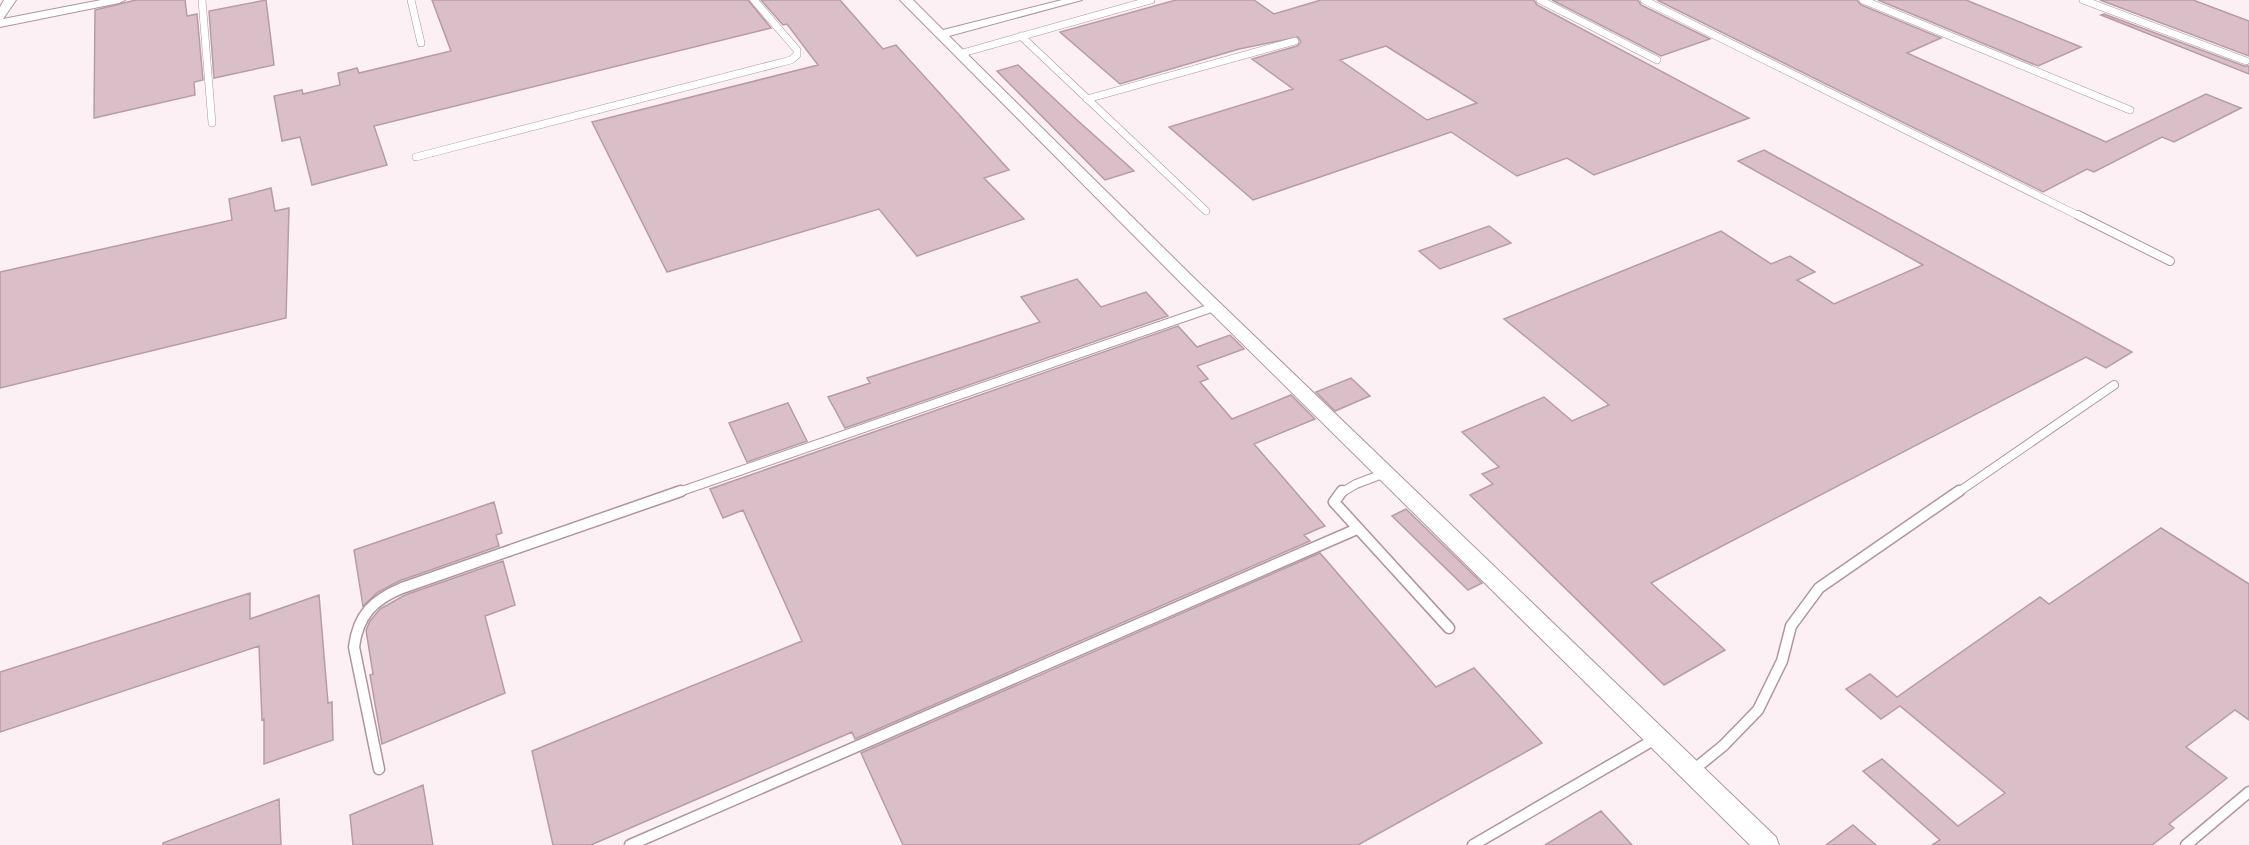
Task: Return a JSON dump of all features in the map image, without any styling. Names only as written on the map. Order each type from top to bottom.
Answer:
[{"type":"street","points":[[0,16],[10,0]]},
{"type":"street","points":[[0,22],[119,0]]},
{"type":"street","points":[[906,0],[1215,307],[1767,845]]},
{"type":"street","points":[[940,35],[1076,0]]},
{"type":"lane","points":[[202,0],[212,123]]},
{"type":"lane","points":[[411,0],[421,43]]},
{"type":"lane","points":[[416,157],[791,60],[797,55],[797,50],[754,0]]},
{"type":"lane","points":[[959,54],[1151,0]]},
{"type":"lane","points":[[1540,0],[1657,60]]},
{"type":"lane","points":[[1644,0],[2170,261]]},
{"type":"lane","points":[[1863,0],[2130,110]]},
{"type":"lane","points":[[2083,0],[2246,61]]},
{"type":"lane","points":[[1021,36],[1206,211]]},
{"type":"lane","points":[[1087,99],[1294,41]]},
{"type":"lane","points":[[379,769],[354,647],[355,628],[362,614],[374,602],[430,578],[1215,307]]},
{"type":"lane","points":[[1692,771],[1723,746],[1758,710],[1782,661],[1791,626],[1819,588],[2115,385]]},
{"type":"lane","points":[[1385,473],[1337,495],[1334,502],[1449,628]]},
{"type":"lane","points":[[630,845],[1357,529]]},
{"type":"lane","points":[[1473,845],[1657,738]]},
{"type":"lane","points":[[2186,845],[2249,792]]},
{"type":"building","points":[[136,0],[185,0],[187,16],[197,14],[203,80],[194,82],[195,95],[94,118],[95,10]]},
{"type":"building","points":[[266,0],[274,65],[214,78],[209,11]]},
{"type":"building","points":[[432,0],[748,0],[771,28],[374,126],[387,165],[312,185],[300,137],[282,141],[274,96],[302,90],[303,94],[340,85],[338,73],[357,68],[359,73],[451,51]]},
{"type":"building","points":[[761,0],[840,0],[883,49],[896,45],[1009,170],[984,178],[1024,219],[917,256],[879,209],[667,272],[592,122],[818,65],[787,24],[783,25]]},
{"type":"building","points":[[1176,0],[1254,0],[1274,14],[1321,0],[1534,0],[1537,5],[1749,118],[1594,175],[1567,158],[1517,176],[1451,132],[1253,200],[1169,127],[1293,89],[1252,59],[1297,46],[1301,42],[1298,37],[1239,49],[1120,84],[1060,32]],"holes":[[[1386,46],[1477,103],[1427,120],[1340,60]]]},
{"type":"building","points":[[1552,0],[1638,0],[1641,5],[1710,39],[1661,56]]},
{"type":"building","points":[[1657,0],[1857,0],[1861,5],[1941,38],[1907,53],[2106,142],[2206,94],[2241,108],[2174,142],[2162,137],[2094,172],[2087,169],[2043,192]]},
{"type":"building","points":[[1878,0],[1966,0],[2081,47],[2038,66]]},
{"type":"building","points":[[2100,0],[2193,0],[2249,21],[2249,56]]},
{"type":"building","points":[[2104,14],[2249,66],[2249,74],[2101,15]]},
{"type":"building","points":[[1018,65],[1134,171],[1105,180],[997,71]]},
{"type":"building","points":[[1764,150],[2132,352],[2106,368],[2086,357],[1651,583],[1725,650],[1664,685],[1470,495],[1493,484],[1482,474],[1499,467],[1462,432],[1544,397],[1572,421],[1609,405],[1504,319],[1721,231],[1771,264],[1790,256],[1815,272],[1797,280],[1834,304],[1923,265],[1738,161]]},
{"type":"building","points":[[271,188],[275,211],[289,208],[286,318],[0,388],[0,272],[232,220],[229,199]]},
{"type":"building","points":[[1489,226],[1511,243],[1440,269],[1419,251]]},
{"type":"building","points":[[1077,279],[1101,307],[1146,292],[1168,316],[845,428],[828,397],[870,383],[867,378],[1040,322],[1021,297]]},
{"type":"building","points":[[1178,326],[1197,347],[1230,335],[1244,349],[1197,366],[1208,379],[1200,382],[1232,419],[1291,395],[1315,419],[1254,444],[1325,526],[1304,535],[1310,541],[855,739],[852,732],[591,845],[553,845],[532,751],[802,641],[743,510],[723,518],[710,489]]},
{"type":"building","points":[[1351,378],[1370,396],[1335,411],[1316,392]]},
{"type":"building","points":[[788,403],[807,441],[747,462],[729,423]]},
{"type":"building","points":[[494,502],[502,533],[496,535],[499,546],[399,581],[378,592],[363,606],[354,550]]},
{"type":"building","points":[[1406,509],[1482,583],[1468,590],[1392,516]]},
{"type":"building","points":[[2161,528],[2249,584],[2249,720],[2235,710],[2186,747],[2227,778],[2169,824],[2174,828],[2152,845],[1932,845],[1940,840],[1863,771],[1882,759],[1958,826],[2005,793],[1900,706],[1881,719],[1846,689],[1870,674],[1897,697],[2040,597],[2049,604]]},
{"type":"building","points":[[1320,553],[1436,687],[1474,668],[1542,743],[1358,845],[903,845],[861,753]]},
{"type":"building","points":[[503,561],[515,605],[485,616],[505,693],[382,744],[370,675],[373,674],[366,630],[370,621],[380,609],[405,595]]},
{"type":"building","points":[[250,593],[250,619],[319,595],[328,703],[332,702],[333,740],[264,764],[264,719],[262,720],[259,646],[0,732],[0,672]]},
{"type":"building","points":[[423,785],[433,845],[353,845],[350,815]]},
{"type":"building","points":[[279,799],[281,845],[163,845],[163,843]]},
{"type":"building","points":[[1601,811],[1632,845],[1545,845]]},
{"type":"building","points":[[1853,825],[1876,845],[1826,845]]}]
